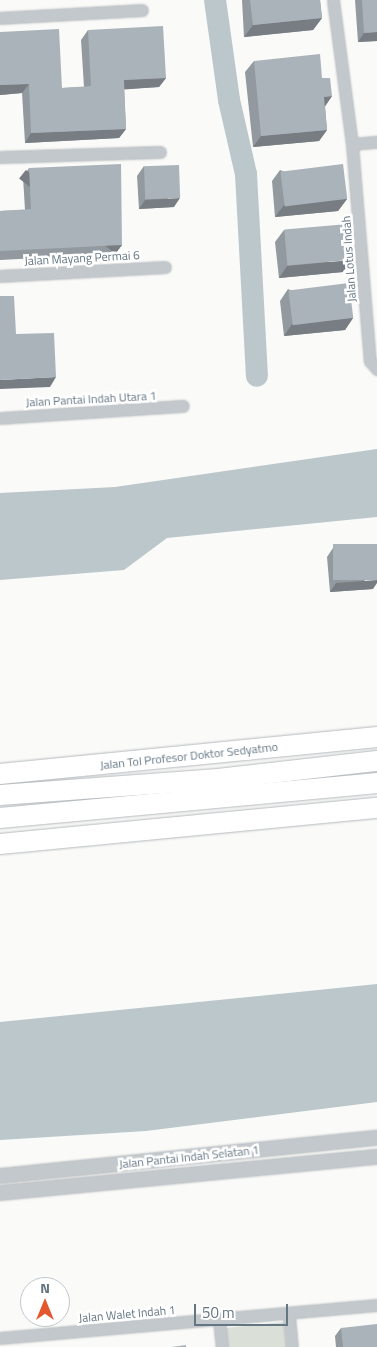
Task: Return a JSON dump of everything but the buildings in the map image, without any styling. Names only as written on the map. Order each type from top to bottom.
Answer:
[{"type":"highway","name":"Jalan Tol Profesor Doktor Sedyatmo","points":[[0,774],[377,736]]},
{"type":"highway","name":"Jalan Tol Profesor Doktor Sedyatmo","points":[[0,795],[218,779],[377,761]]},
{"type":"highway","points":[[0,818],[377,784]]},
{"type":"highway","points":[[0,844],[377,808]]},
{"type":"street","name":"Jalan Lotus Indah","points":[[333,0],[352,144],[370,361],[377,369]]},
{"type":"street","points":[[0,18],[142,10]]},
{"type":"street","points":[[352,144],[377,142]]},
{"type":"street","points":[[0,157],[160,152]]},
{"type":"street","name":"Jalan Mayang Permai 6","points":[[0,276],[165,267]]},
{"type":"street","name":"Jalan Pantai Indah Utara 1","points":[[0,418],[182,406]]},
{"type":"street","name":"Jalan Pantai Indah Selatan 1","points":[[0,1176],[377,1138]]},
{"type":"street","name":"Jalan Pantai Indah Selatan 1","points":[[0,1193],[377,1157]]},
{"type":"street","points":[[18,1175],[20,1192]]},
{"type":"street","name":"Jalan Walet Indah 1","points":[[0,1338],[28,1342],[219,1320],[377,1305]]},
{"type":"street","points":[[288,1314],[292,1347]]},
{"type":"street","points":[[219,1320],[222,1347]]},
{"type":"shaded area","points":[[377,449],[377,517],[167,538],[124,570],[0,580],[0,493],[115,487]]},
{"type":"shaded area","points":[[377,984],[377,1102],[146,1131],[0,1140],[0,1022]]},
{"type":"shaded area","points":[[284,1322],[286,1347],[227,1347],[225,1328]]},
{"type":"waterway","points":[[215,0],[229,100],[246,174],[257,376]]}]
